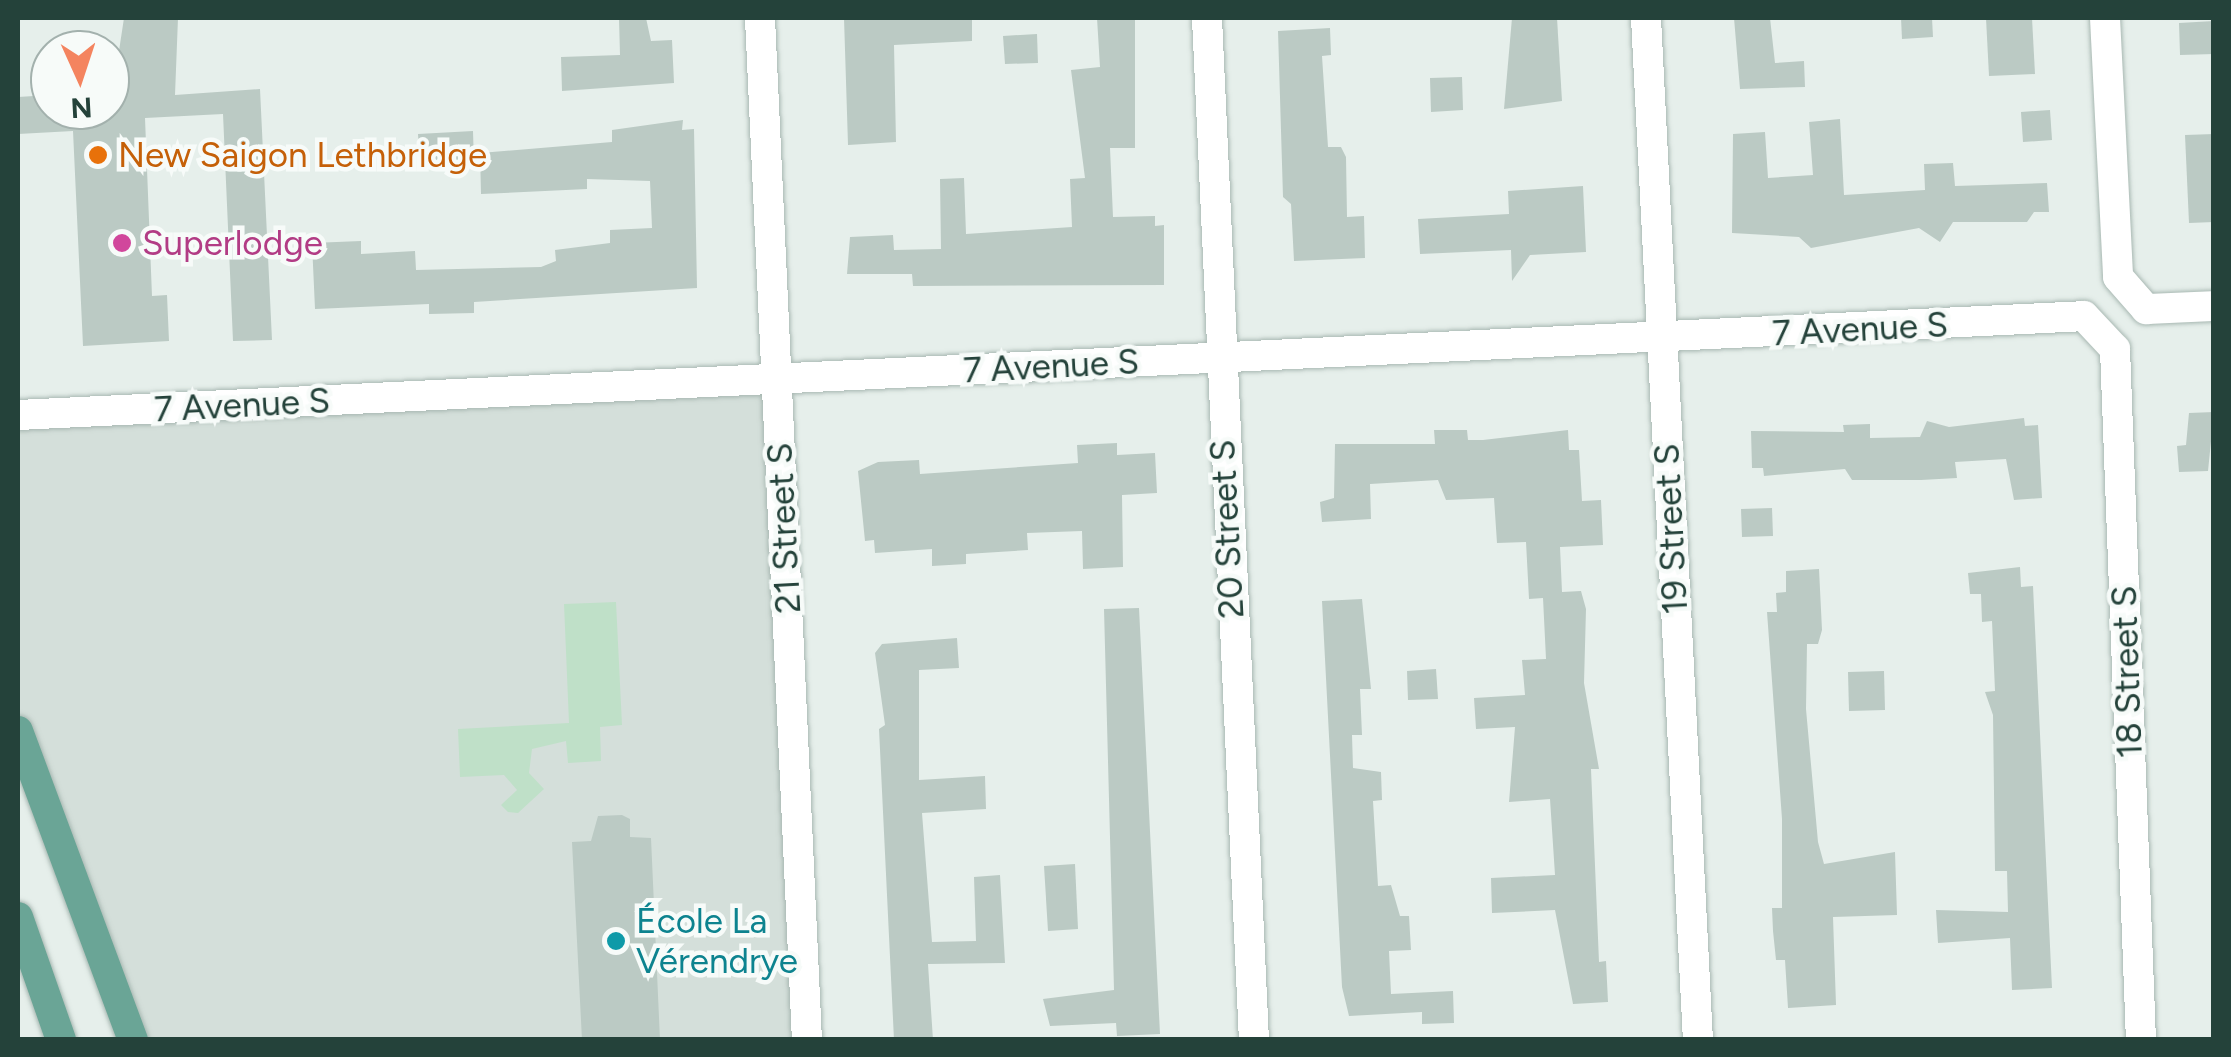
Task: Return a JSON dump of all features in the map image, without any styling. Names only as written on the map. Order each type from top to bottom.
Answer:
[{"type":"main road","points":[[18,731],[133,1040]]},
{"type":"main road","points":[[18,917],[61,1040]]},
{"type":"street","name":"21 Street S","points":[[760,18],[807,1040]]},
{"type":"street","name":"20 Street S","points":[[1207,18],[1218,358],[1254,1040]]},
{"type":"street","name":"19 Street S","points":[[1646,18],[1698,1040]]},
{"type":"street","points":[[2105,18],[2118,277],[2146,309],[2214,306]]},
{"type":"street","name":"7 Avenue S","points":[[18,415],[1661,341],[2084,316]]},
{"type":"street","name":"18 Street S","points":[[2084,316],[2114,349],[2141,1040]]},
{"type":"shaded area","points":[[776,379],[807,1039],[133,1039],[18,731],[18,415]]},
{"type":"green space","points":[[616,602],[622,725],[600,727],[601,761],[568,763],[566,741],[532,749],[529,773],[544,789],[518,813],[508,812],[501,805],[517,790],[504,775],[460,777],[458,729],[569,723],[564,604]]},
{"type":"building","points":[[124,18],[178,18],[175,95],[260,89],[272,340],[233,341],[223,114],[145,118],[152,296],[167,295],[169,341],[83,346],[73,131],[18,134],[18,97],[30,96],[30,130],[130,130],[130,30],[122,30]]},
{"type":"building","points":[[619,18],[646,18],[651,41],[672,40],[674,83],[562,91],[561,57],[620,55]]},
{"type":"building","points":[[844,18],[972,18],[972,41],[894,45],[896,142],[848,145]]},
{"type":"building","points":[[1097,18],[1135,18],[1135,148],[1110,148],[1113,217],[1155,216],[1155,226],[1164,225],[1164,285],[913,286],[912,274],[847,274],[850,237],[893,235],[894,250],[941,249],[940,179],[964,178],[966,234],[1072,227],[1070,179],[1085,178],[1071,70],[1100,67]]},
{"type":"building","points":[[1512,18],[1557,18],[1562,101],[1504,109]]},
{"type":"building","points":[[1734,18],[1770,18],[1775,63],[1804,61],[1805,87],[1740,89]]},
{"type":"building","points":[[1901,18],[1932,18],[1933,37],[1902,39]]},
{"type":"building","points":[[1986,18],[2032,18],[2035,74],[1989,76]]},
{"type":"building","points":[[2214,21],[2214,54],[2180,55],[2179,23]]},
{"type":"building","points":[[1330,28],[1331,55],[1322,56],[1328,147],[1341,147],[1346,157],[1347,217],[1364,216],[1365,258],[1294,261],[1291,204],[1283,197],[1278,31]]},
{"type":"building","points":[[1037,34],[1038,63],[1005,64],[1003,36]]},
{"type":"building","points":[[1462,77],[1463,110],[1431,112],[1430,78]]},
{"type":"building","points":[[2050,110],[2052,140],[2023,142],[2021,112]]},
{"type":"building","points":[[1840,119],[1844,195],[1925,190],[1924,164],[1953,163],[1955,186],[2047,183],[2049,212],[2034,212],[2027,222],[1953,222],[1940,242],[1919,228],[1811,248],[1799,237],[1732,233],[1733,134],[1765,132],[1768,178],[1813,175],[1809,122]]},
{"type":"building","points":[[683,120],[682,130],[694,129],[697,288],[474,302],[474,313],[429,314],[429,304],[315,309],[312,243],[361,241],[361,254],[415,251],[416,270],[541,267],[556,261],[555,250],[610,243],[610,230],[652,228],[650,181],[587,179],[587,189],[481,194],[480,153],[612,142],[612,130]]},
{"type":"building","points":[[473,131],[474,164],[420,166],[418,134]]},
{"type":"building","points":[[2214,134],[2214,222],[2189,223],[2185,135]]},
{"type":"building","points":[[1583,186],[1586,252],[1530,255],[1512,281],[1511,250],[1420,254],[1418,219],[1509,214],[1508,191]]},
{"type":"building","points":[[2214,412],[2208,471],[2179,472],[2177,446],[2186,445],[2189,413]]},
{"type":"building","points":[[2024,418],[2025,426],[2038,425],[2042,498],[2014,500],[2006,459],[1955,462],[1957,478],[1921,480],[1852,480],[1845,469],[1764,476],[1763,468],[1752,468],[1751,431],[1844,432],[1843,425],[1870,424],[1870,438],[1920,437],[1927,421],[1949,427]]},
{"type":"building","points":[[1434,430],[1467,430],[1468,440],[1483,440],[1568,430],[1569,450],[1579,450],[1582,501],[1601,500],[1603,545],[1560,547],[1562,592],[1581,591],[1586,609],[1584,683],[1599,769],[1591,769],[1599,962],[1606,961],[1608,1002],[1573,1004],[1555,910],[1492,913],[1491,878],[1555,875],[1550,799],[1509,802],[1515,727],[1476,729],[1474,698],[1525,695],[1522,660],[1546,659],[1543,598],[1529,599],[1526,542],[1497,543],[1494,498],[1446,500],[1438,480],[1370,484],[1371,519],[1322,522],[1320,502],[1334,498],[1335,444],[1435,444]]},
{"type":"building","points":[[1117,443],[1117,455],[1155,453],[1157,493],[1122,495],[1123,567],[1083,569],[1082,531],[1027,533],[1028,550],[966,554],[966,564],[932,566],[932,549],[875,553],[874,540],[865,541],[858,471],[878,462],[919,460],[920,474],[1078,463],[1077,445]]},
{"type":"building","points":[[1772,508],[1773,536],[1742,537],[1741,509]]},
{"type":"building","points":[[2020,567],[2021,587],[2033,586],[2052,988],[2012,990],[2010,938],[1938,943],[1936,910],[2008,912],[2007,871],[1995,871],[1993,715],[1985,692],[1995,691],[1992,621],[1982,622],[1981,594],[1970,594],[1968,573]]},
{"type":"building","points":[[1819,569],[1822,630],[1818,644],[1807,644],[1806,709],[1818,842],[1824,864],[1895,852],[1897,915],[1833,917],[1836,1005],[1788,1008],[1785,960],[1776,960],[1773,931],[1772,908],[1782,908],[1782,819],[1767,612],[1777,612],[1776,593],[1786,592],[1786,571]]},
{"type":"building","points":[[1362,599],[1371,689],[1360,689],[1362,735],[1352,735],[1353,768],[1381,772],[1382,800],[1373,801],[1378,886],[1391,885],[1400,916],[1409,916],[1411,950],[1389,951],[1391,994],[1453,991],[1454,1023],[1422,1024],[1422,1012],[1349,1016],[1342,987],[1322,601]]},
{"type":"building","points":[[1139,608],[1160,1034],[1117,1036],[1116,1023],[1050,1026],[1043,999],[1114,990],[1104,609]]},
{"type":"building","points":[[957,638],[959,668],[919,670],[919,780],[985,776],[986,809],[922,813],[932,942],[976,941],[974,877],[1000,875],[1005,963],[928,964],[933,1040],[894,1040],[879,729],[885,725],[875,653],[882,644]]},
{"type":"building","points":[[1436,669],[1438,699],[1408,700],[1407,671]]},
{"type":"building","points":[[1884,671],[1885,710],[1849,711],[1848,672]]},
{"type":"building","name":"École La Vérendrye","points":[[622,815],[630,819],[630,837],[651,838],[660,1040],[582,1040],[572,842],[591,841],[598,816]]},
{"type":"building","points":[[1075,864],[1078,929],[1048,931],[1044,866]]},
{"type":"place","name":"New Saigon Lethbridge","points":[[98,155]]},
{"type":"place","name":"Superlodge","points":[[122,243]]},
{"type":"place","name":"École La Vérendrye","points":[[616,941]]}]
